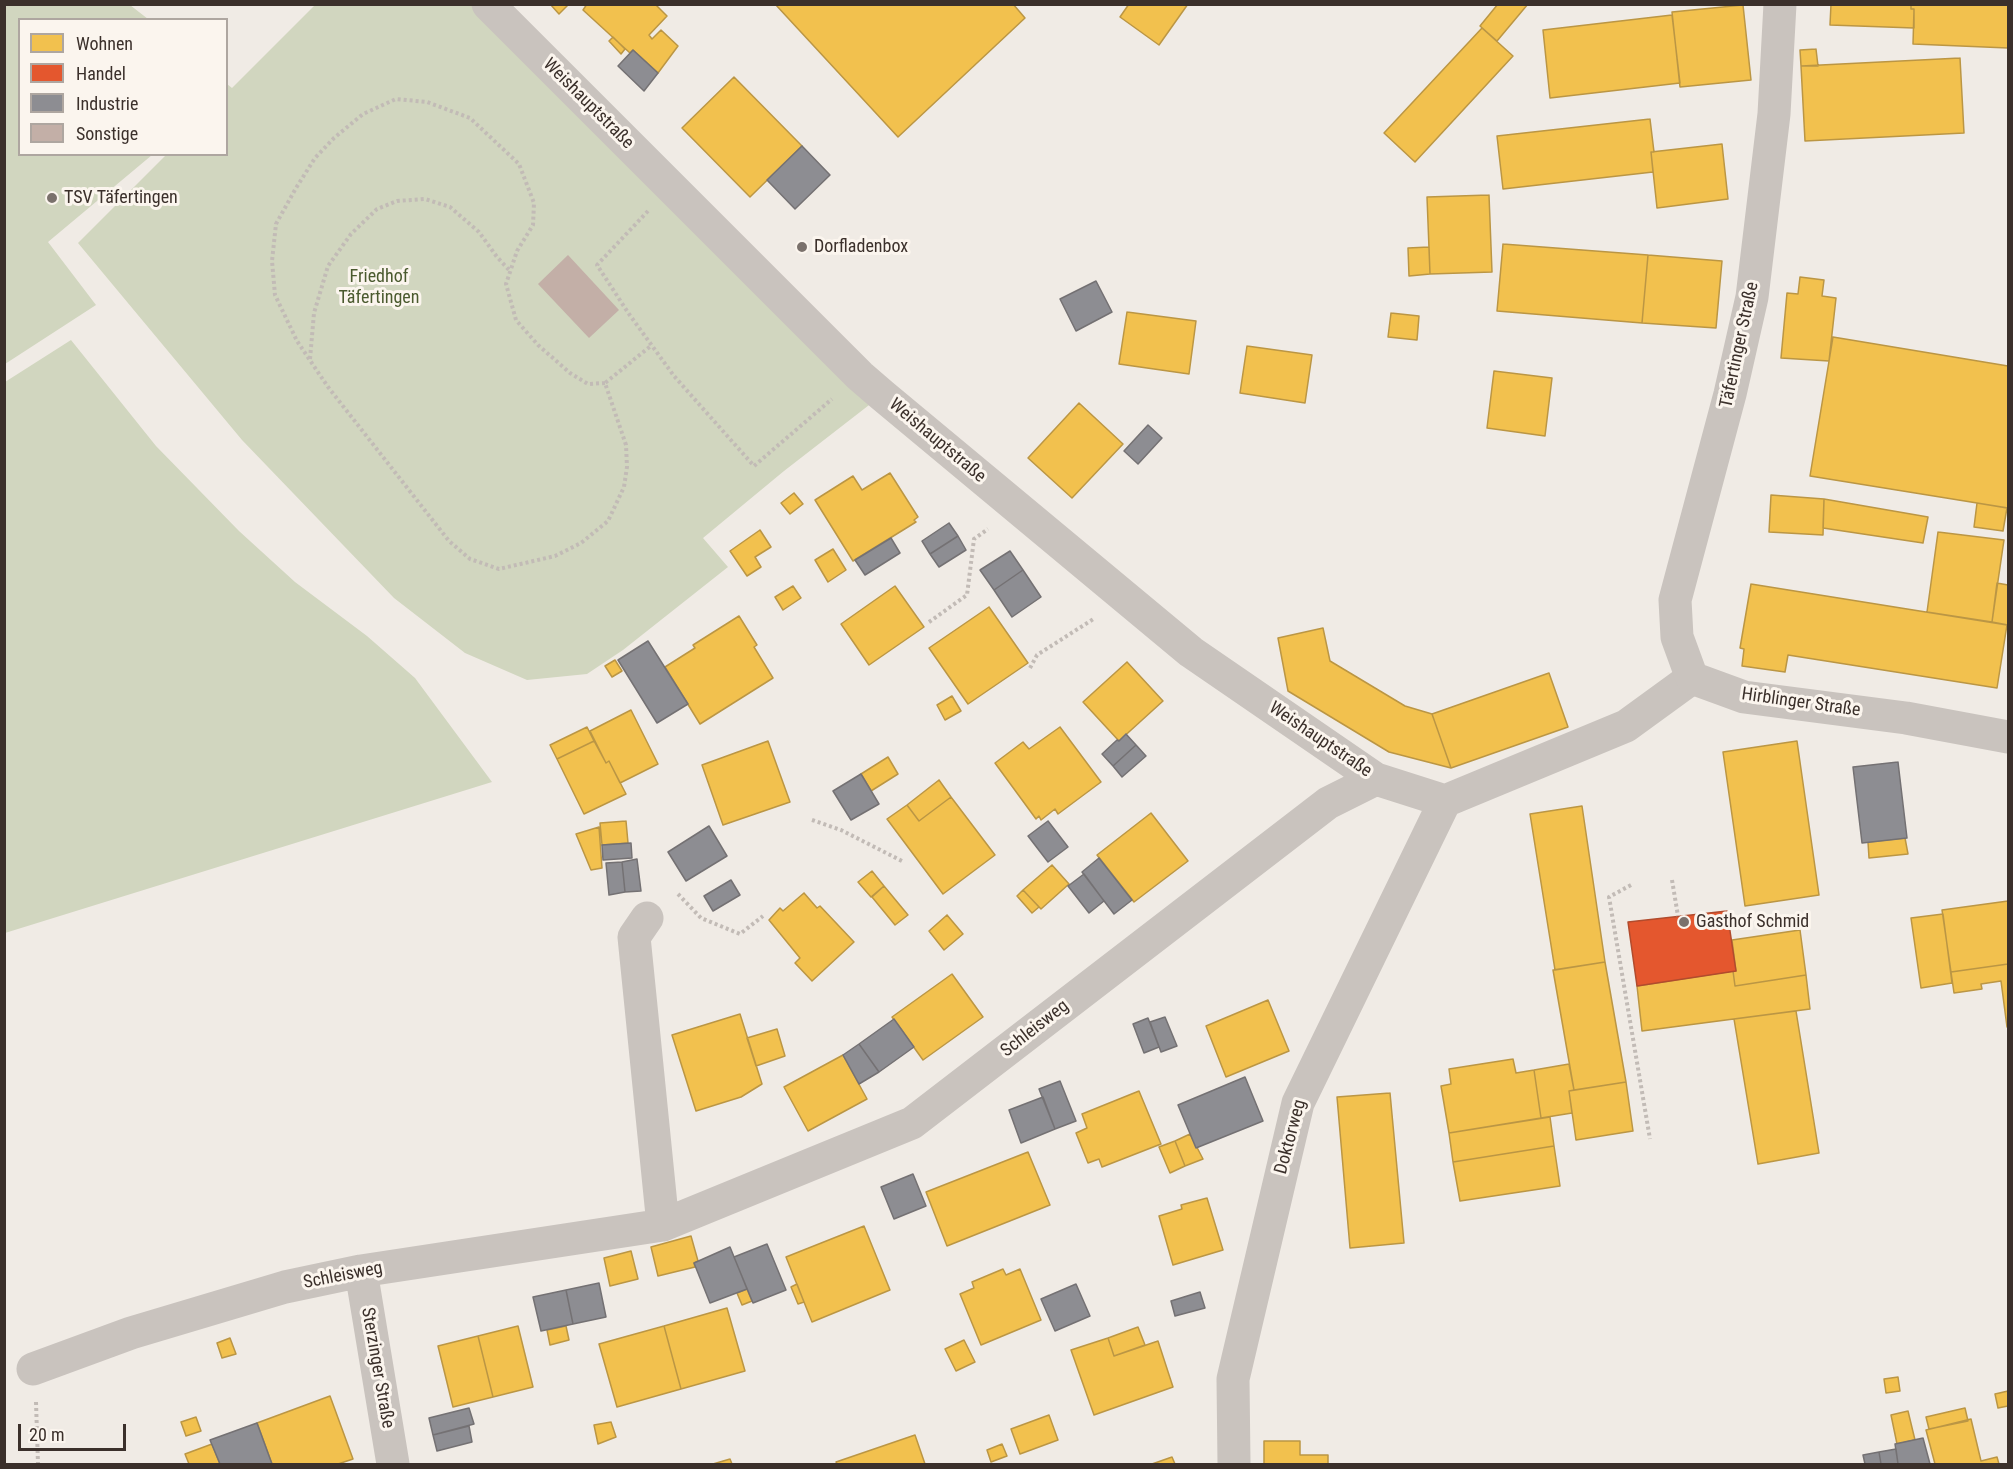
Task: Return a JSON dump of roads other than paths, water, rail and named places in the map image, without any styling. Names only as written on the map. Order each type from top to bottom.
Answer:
[{"type":"street","name":"Weishauptstraße","points":[[488,4],[860,376],[1191,652],[1376,779],[1445,801]]},
{"type":"street","name":"Täfertinger Straße","points":[[1692,678],[1677,637],[1675,600],[1730,394],[1752,297],[1774,114],[1780,4]]},
{"type":"street","name":"Hirblinger Straße","points":[[1692,678],[1744,697],[1906,718],[2008,737]]},
{"type":"street","points":[[1445,801],[1626,726],[1692,678]]},
{"type":"street","name":"Schleisweg","points":[[33,1369],[142,1329],[285,1287],[361,1271],[663,1225],[912,1123],[1328,803],[1376,779]]},
{"type":"street","name":"Doktorweg","points":[[1234,1464],[1233,1379],[1298,1103],[1445,801]]},
{"type":"street","points":[[646,918],[634,937],[663,1225]]},
{"type":"street","name":"Sterzinger Straße","points":[[361,1271],[393,1464]]},
{"type":"place","name":"TSV Täfertingen","points":[[52,198]]},
{"type":"place","name":"Dorfladenbox","points":[[802,247]]},
{"type":"place","name":"Gasthof Schmid","points":[[1684,922]]},
{"type":"park label","name":"Friedhof Täfertingen","points":[[379,287]]}]
